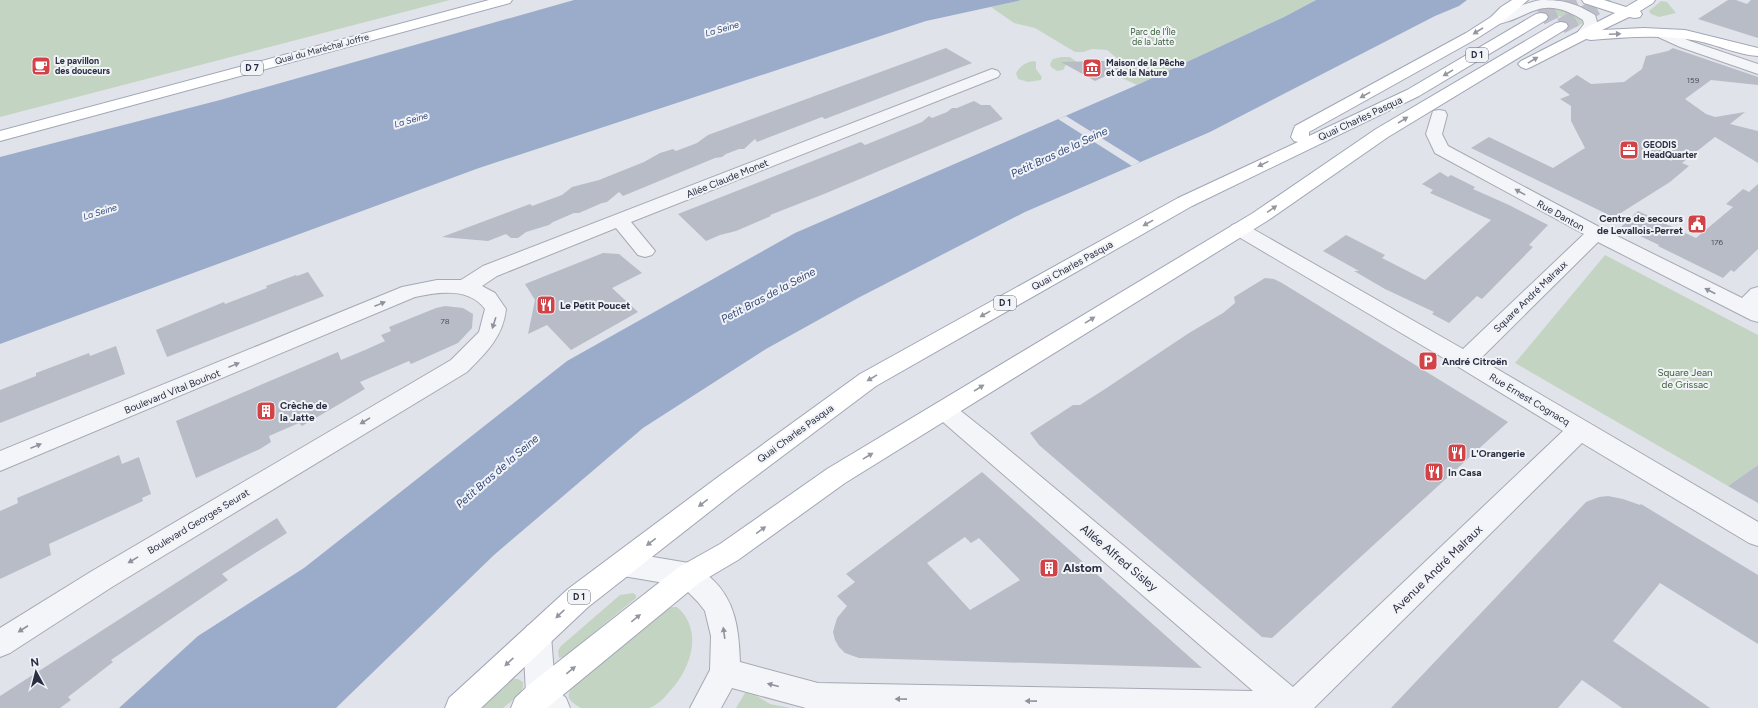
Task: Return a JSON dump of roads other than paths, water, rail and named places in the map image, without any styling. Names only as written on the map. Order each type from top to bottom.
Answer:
[{"type":"main road","name":"Quai du Maréchal Joffre","points":[[0,126],[479,0]]},
{"type":"main road","name":"Quai du Maréchal Joffre","points":[[0,136],[505,0]]},
{"type":"main road","points":[[1298,147],[1301,130],[1496,20],[1506,10],[1521,0]]},
{"type":"main road","points":[[1589,0],[1628,12],[1695,29],[1758,52]]},
{"type":"main road","points":[[1359,150],[1385,148],[1549,50],[1628,12],[1645,1]]},
{"type":"main road","name":"Quai Charles Pasqua","points":[[537,635],[578,598],[727,484],[868,380],[1185,202],[1413,93],[1541,17]]},
{"type":"main road","name":"Quai Charles Pasqua","points":[[541,703],[606,642],[689,575],[729,552],[836,476],[1239,229],[1427,104],[1560,26]]},
{"type":"main road","points":[[1580,35],[1661,33],[1700,37],[1736,48],[1758,52]]},
{"type":"main road","name":"D 1","points":[[460,708],[537,635]]},
{"type":"street","points":[[1496,20],[1511,16],[1536,4],[1560,5],[1578,10],[1590,18],[1591,25],[1580,35]]},
{"type":"street","points":[[1661,33],[1685,44],[1758,69]]},
{"type":"street","name":"Allée Claude Monet","points":[[466,287],[490,271],[992,74]]},
{"type":"street","name":"Rue Danton","points":[[1439,116],[1434,134],[1441,149],[1596,233],[1754,306]]},
{"type":"street","points":[[620,221],[645,251]]},
{"type":"street","name":"Rue Ernest Cognacq","points":[[1239,229],[1465,360],[1758,535]]},
{"type":"street","name":"Square André Malraux","points":[[1465,360],[1596,233]]},
{"type":"street","name":"Boulevard Vital Bouhot","points":[[0,461],[409,292],[440,286],[466,287]]},
{"type":"street","name":"Boulevard Georges Seurat","points":[[0,644],[102,579],[459,366],[483,344],[495,323],[496,309],[486,296],[466,287]]},
{"type":"street","name":"Allée Alfred Sisley","points":[[944,410],[984,442],[1294,707]]},
{"type":"street","name":"Avenue André Malraux","points":[[1294,707],[1580,430]]},
{"type":"street","points":[[623,564],[689,575],[708,593],[718,607],[726,636],[725,672],[705,708]]},
{"type":"street","points":[[537,635],[541,703]]},
{"type":"street","points":[[725,672],[818,697],[1294,707]]},
{"type":"water","name":"La Seine","points":[[574,0],[1022,0],[926,21],[479,168],[0,344],[0,157],[220,100]]},
{"type":"water","name":"Petit Bras de la Seine","points":[[1316,0],[1467,0],[1459,6],[1435,16],[1210,132],[1025,212],[858,298],[766,349],[643,428],[494,555],[336,708],[119,708],[198,636],[304,568],[567,361],[795,233],[1137,85],[1284,17]]},
{"type":"tunnel","points":[[1541,17],[1576,0]]},
{"type":"tunnel","points":[[1561,26],[1610,0]]},
{"type":"place","name":"Le pavillon des douceurs","points":[[41,66]]},
{"type":"place","name":"Maison de la Pêche et de la Nature","points":[[1092,68]]},
{"type":"place","name":"GEODIS HeadQuarter","points":[[1629,150]]},
{"type":"place","name":"Centre de secours de Levallois-Perret","points":[[1697,224]]},
{"type":"place","name":"Le Petit Poucet","points":[[546,305]]},
{"type":"place","name":"André Citroën","points":[[1428,361]]},
{"type":"place","name":"Crèche de la Jatte","points":[[266,411]]},
{"type":"place","name":"L'Orangerie","points":[[1457,453]]},
{"type":"place","name":"In Casa","points":[[1434,472]]},
{"type":"place","name":"Alstom","points":[[1049,568]]},
{"type":"park label","name":"Parc de l'Île de la Jatte","points":[[1153,38]]},
{"type":"park label","name":"Square Jean de Grissac","points":[[1685,378]]}]
